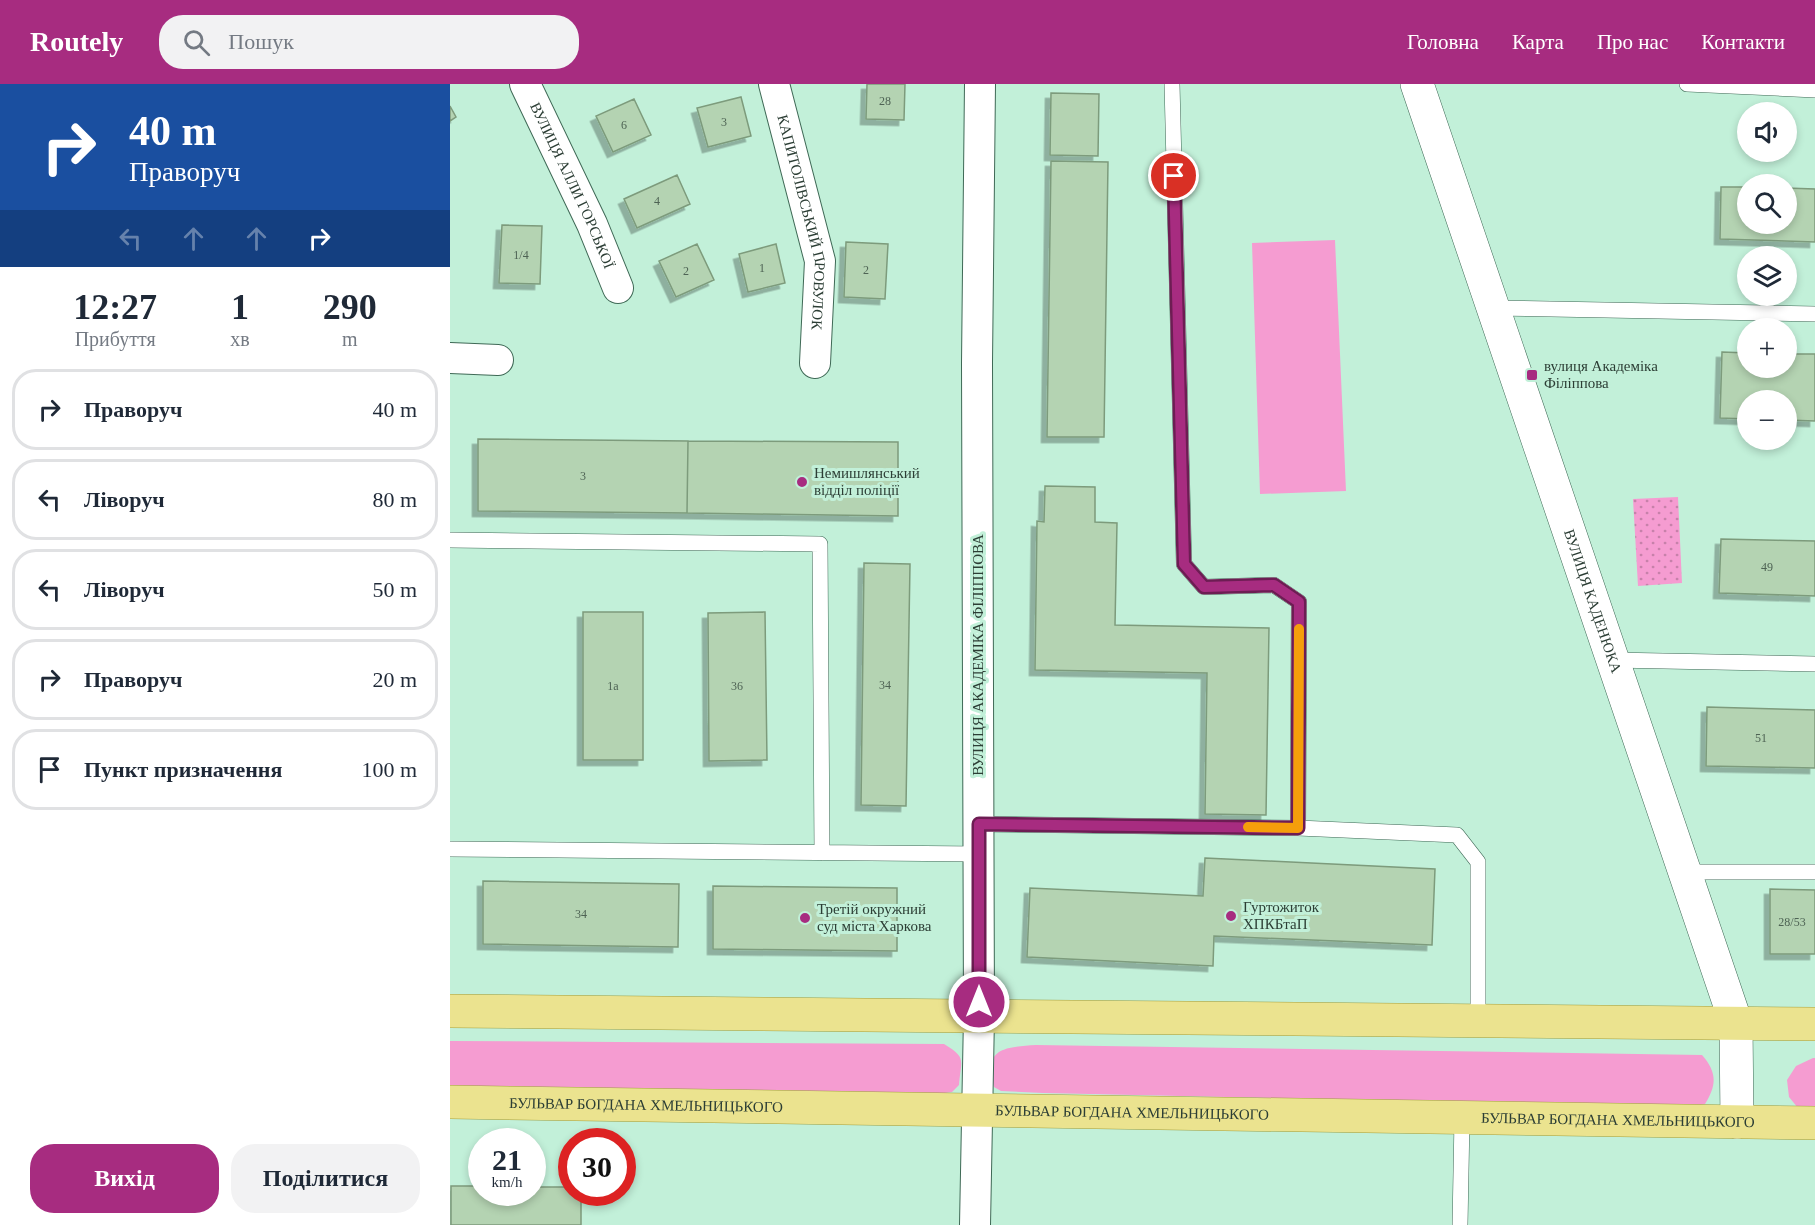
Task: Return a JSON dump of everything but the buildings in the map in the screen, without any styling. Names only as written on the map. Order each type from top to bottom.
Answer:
[{"type":"main road","points":[[450,1011],[1815,1024]]},
{"type":"main road","name":"БУЛЬВАР БОГДАНА ХМЕЛЬНИЦЬКОГО","points":[[450,1102],[1815,1124]]},
{"type":"street","name":"ВУЛИЦЯ АЛЛИ ГОРСЬКОЇ","points":[[525,84],[592,224],[618,288]]},
{"type":"street","name":"КАПИТОЛІВСЬКИЙ ПРОВУЛОК","points":[[774,84],[820,261],[815,363]]},
{"type":"street","name":"ВУЛИЦЯ АКАДЕМІКА ФІЛІППОВА","points":[[975,1225],[979,854],[972,824],[980,84]]},
{"type":"street","name":"ВУЛИЦЯ КАДЕНЮКА","points":[[1417,84],[1736,1023],[1737,1122]]},
{"type":"street","points":[[450,358],[498,360]]},
{"type":"lane","points":[[1172,84],[1184,564],[1204,587],[1274,585],[1299,602],[1298,828]]},
{"type":"lane","points":[[1687,84],[1815,90]]},
{"type":"lane","points":[[1493,308],[1815,314]]},
{"type":"lane","points":[[450,540],[820,544],[822,853]]},
{"type":"lane","points":[[1612,660],[1815,664]]},
{"type":"lane","points":[[972,824],[1298,828],[1457,835],[1478,862],[1478,1021]]},
{"type":"lane","points":[[450,849],[979,854]]},
{"type":"lane","points":[[1684,872],[1815,872]]},
{"type":"lane","points":[[1460,1225],[1462,1119]]},
{"type":"shaded area","points":[[1335,240],[1346,491],[1260,494],[1252,243]]},
{"type":"shaded area","points":[[1678,497],[1682,583],[1638,586],[1633,499]]},
{"type":"shaded area","points":[[450,1041],[944,1044],[959,1056],[961,1064],[959,1085],[952,1092],[938,1094],[450,1088]]},
{"type":"shaded area","points":[[1036,1045],[1702,1055],[1714,1079],[1712,1091],[1705,1104],[1692,1107],[1043,1093],[1001,1091],[994,1087],[991,1064],[999,1052],[1015,1047]]},
{"type":"shaded area","points":[[1815,1058],[1815,1114],[1798,1108],[1789,1097],[1787,1080],[1796,1066]]},
{"type":"slow traffic","points":[[1248,827],[1298,828],[1299,629]]},
{"type":"place","name":"вулиця Академіка Філіппова","points":[[1532,375]]},
{"type":"place","name":"Немишлянський відділ поліції","points":[[802,482]]},
{"type":"place","name":"Гуртожиток ХПКБтаП","points":[[1231,916]]},
{"type":"place","name":"Третій окружний суд міста Харкова","points":[[805,918]]},
{"type":"route","points":[[979,1002],[979,824],[1298,828],[1299,602],[1274,585],[1204,587],[1184,564],[1174,176]]}]
